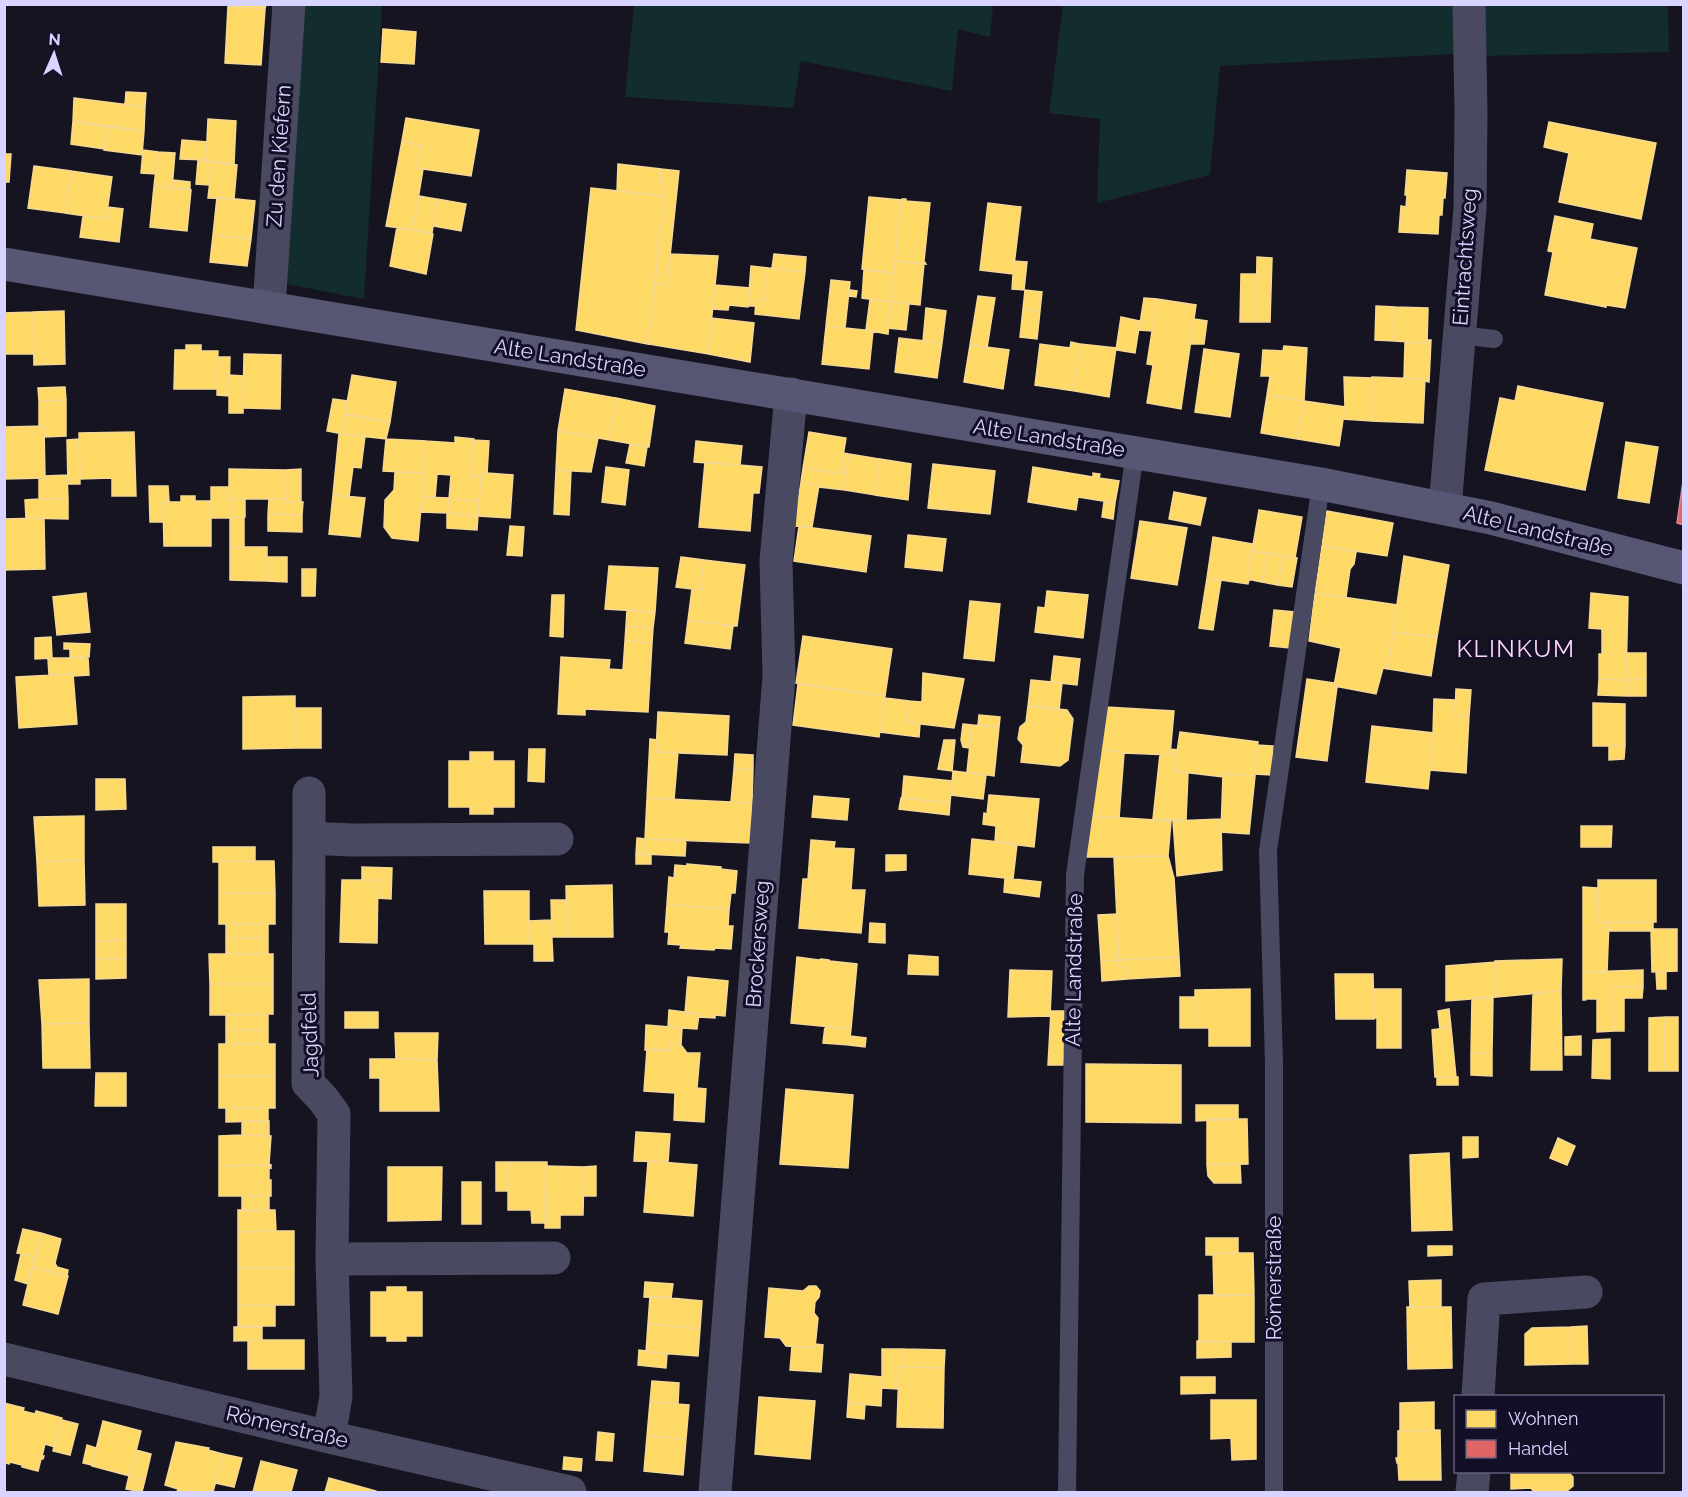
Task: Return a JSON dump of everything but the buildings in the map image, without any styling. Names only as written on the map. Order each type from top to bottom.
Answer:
[{"type":"main road","name":"Alte Landstraße","points":[[4,264],[1321,484],[1445,508],[1683,568]]},
{"type":"street","name":"Zu den Kiefern","points":[[269,308],[289,4]]},
{"type":"street","name":"Eintrachtsweg","points":[[1445,508],[1470,208],[1469,4]]},
{"type":"street","name":"Brockersweg","points":[[715,1492],[779,676],[776,561],[791,394]]},
{"type":"street","name":"Jagdfeld","points":[[309,793],[308,1083],[334,1114],[332,1259],[336,1396],[328,1437]]},
{"type":"street","points":[[309,838],[351,840],[557,839]]},
{"type":"street","points":[[332,1259],[554,1258]]},
{"type":"street","points":[[1478,1395],[1484,1299],[1586,1292]]},
{"type":"street","name":"Römerstraße","points":[[4,1359],[328,1437],[570,1492]]},
{"type":"street","points":[[1473,1492],[1474,1473]]},
{"type":"lane","points":[[1459,335],[1494,339]]},
{"type":"lane","name":"Alte Landstraße","points":[[1067,1492],[1075,875],[1135,452]]},
{"type":"lane","name":"Römerstraße","points":[[1274,1492],[1274,1063],[1268,851],[1321,484]]},
{"type":"green space","points":[[634,4],[993,5],[990,37],[958,29],[952,91],[801,61],[793,108],[625,97]]},
{"type":"green space","points":[[298,5],[382,5],[364,299],[286,284]]},
{"type":"green space","points":[[1063,5],[1455,5],[1456,54],[1220,66],[1210,175],[1097,203],[1100,119],[1049,113]]},
{"type":"green space","points":[[1480,5],[1668,5],[1669,52],[1482,56]]},
{"type":"district","name":"KLINKUM","points":[[1516,649]]}]
